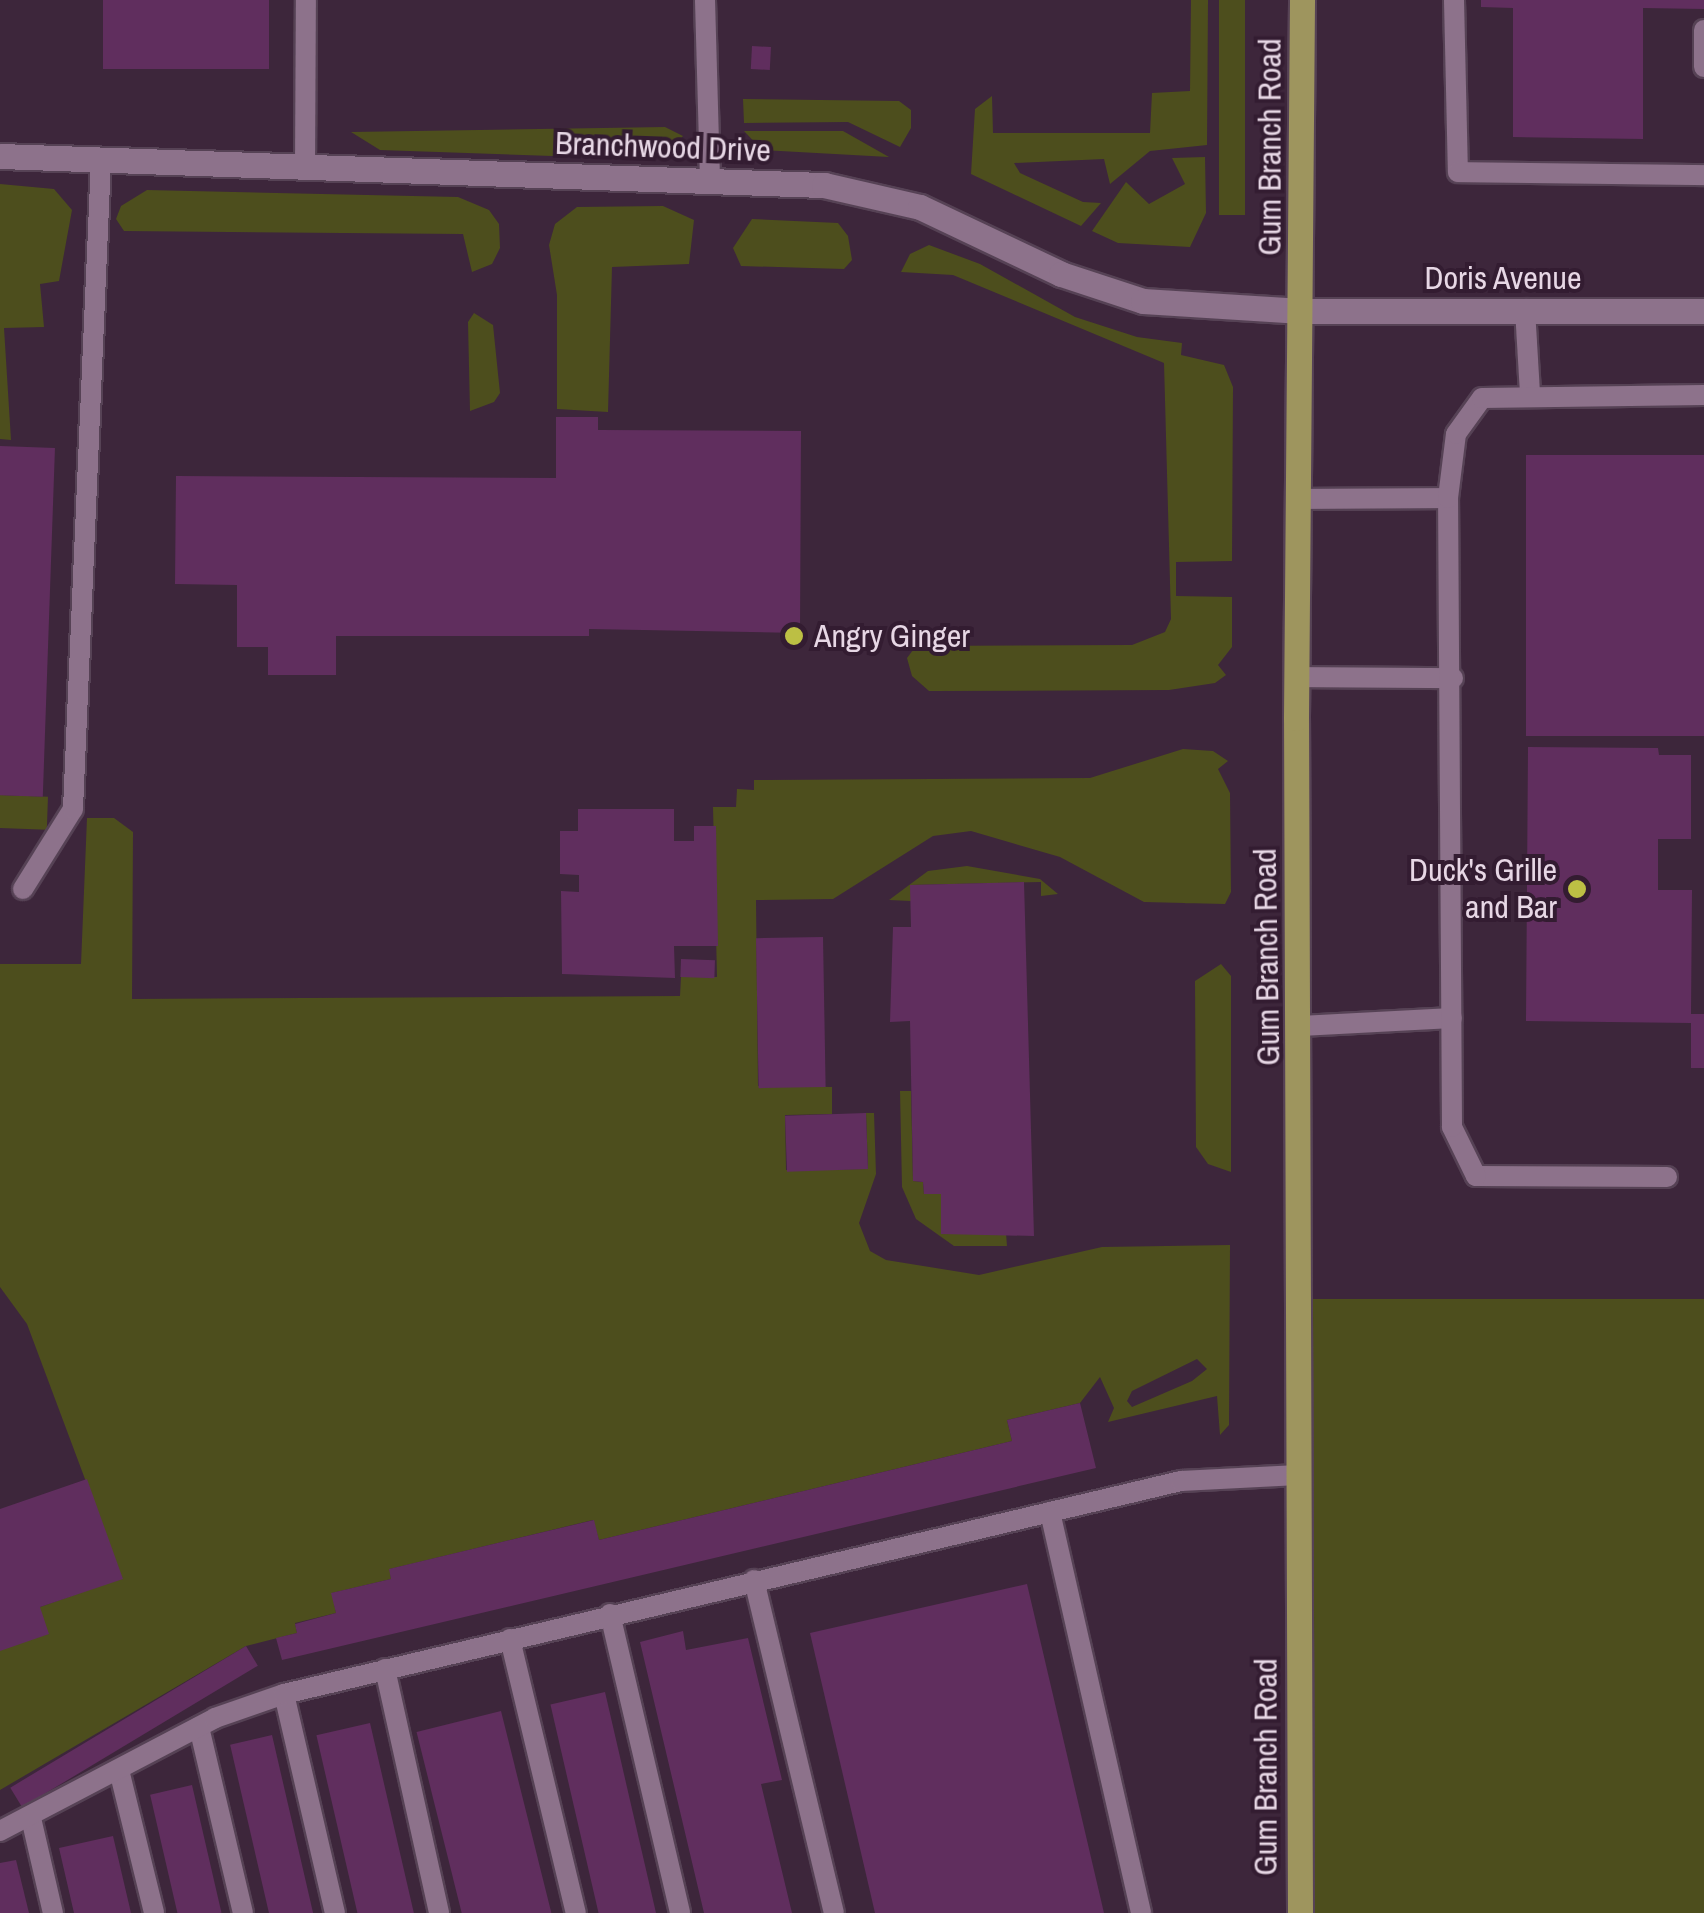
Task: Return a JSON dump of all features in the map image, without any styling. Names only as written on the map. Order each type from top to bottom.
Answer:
[{"type":"main road","name":"Gum Branch Road","points":[[1300,1913],[1301,1026],[1297,677],[1302,0]]},
{"type":"street","name":"Branchwood Drive","points":[[0,156],[824,184],[920,207],[1060,274],[1143,301],[1302,311]]},
{"type":"street","name":"Doris Avenue","points":[[1302,311],[1704,312]]},
{"type":"lane","points":[[306,0],[306,169]]},
{"type":"lane","points":[[706,0],[710,181]]},
{"type":"lane","points":[[1454,0],[1458,172],[1704,175]]},
{"type":"lane","points":[[1704,30],[1704,67]]},
{"type":"lane","points":[[23,889],[73,809],[101,160]]},
{"type":"lane","points":[[1525,309],[1530,394]]},
{"type":"lane","points":[[1667,1177],[1476,1176],[1452,1127],[1453,678],[1448,498],[1456,434],[1482,398],[1530,394],[1704,394]]},
{"type":"lane","points":[[1301,499],[1448,498]]},
{"type":"lane","points":[[1297,677],[1453,678]]},
{"type":"lane","points":[[1301,1026],[1452,1018]]},
{"type":"lane","points":[[0,1832],[198,1727],[284,1694],[1181,1481],[1298,1475]]},
{"type":"lane","points":[[1050,1512],[1141,1913]]},
{"type":"lane","points":[[754,1580],[834,1913]]},
{"type":"lane","points":[[610,1614],[680,1913]]},
{"type":"lane","points":[[510,1638],[576,1913]]},
{"type":"lane","points":[[385,1669],[439,1913]]},
{"type":"lane","points":[[284,1694],[336,1913]]},
{"type":"lane","points":[[198,1727],[243,1913]]},
{"type":"lane","points":[[119,1770],[154,1913]]},
{"type":"lane","points":[[31,1818],[53,1913]]},
{"type":"shaded area","points":[[1191,0],[1208,0],[1207,145],[1150,151],[1110,184],[1104,159],[1014,163],[1020,173],[1083,202],[1101,203],[1081,226],[971,174],[975,109],[992,96],[993,133],[1150,133],[1152,93],[1190,91]]},
{"type":"shaded area","points":[[1219,0],[1245,0],[1245,215],[1219,215]]},
{"type":"shaded area","points":[[743,99],[899,101],[911,110],[911,128],[900,147],[848,122],[744,123]]},
{"type":"shaded area","points":[[665,127],[683,136],[670,151],[641,159],[380,150],[351,132]]},
{"type":"shaded area","points":[[744,131],[843,131],[889,157],[762,150]]},
{"type":"shaded area","points":[[1205,157],[1206,213],[1190,247],[1118,243],[1092,231],[1126,182],[1149,204],[1185,184],[1172,158]]},
{"type":"shaded area","points":[[0,184],[54,189],[72,210],[59,281],[40,284],[44,327],[4,328],[11,440],[0,439]]},
{"type":"shaded area","points":[[147,190],[458,197],[489,210],[499,224],[500,248],[492,264],[472,272],[463,234],[124,231],[116,219],[121,206]]},
{"type":"shaded area","points":[[663,206],[694,220],[689,264],[612,267],[608,412],[557,409],[557,295],[549,245],[555,224],[577,207]]},
{"type":"shaded area","points":[[752,219],[838,223],[848,236],[852,260],[844,269],[741,266],[733,248]]},
{"type":"shaded area","points":[[929,245],[980,264],[1075,317],[1137,337],[1182,343],[1181,355],[1224,365],[1233,387],[1232,561],[1176,562],[1176,596],[1232,597],[1232,647],[1218,665],[1226,675],[1215,683],[1169,690],[929,691],[912,676],[907,658],[916,646],[1132,645],[1165,632],[1171,619],[1164,363],[953,275],[901,272],[910,254]]},
{"type":"shaded area","points":[[474,313],[493,325],[500,393],[494,402],[470,411],[468,322]]},
{"type":"shaded area","points":[[1183,749],[1213,751],[1228,761],[1218,769],[1230,793],[1231,892],[1225,904],[1144,902],[1060,857],[971,831],[933,836],[833,899],[756,900],[758,1086],[832,1087],[832,1114],[785,1115],[786,1170],[868,1169],[866,1113],[874,1113],[876,1174],[859,1223],[870,1251],[886,1260],[979,1275],[1102,1247],[1230,1245],[1229,1425],[1220,1435],[1217,1396],[1108,1422],[1114,1408],[1100,1377],[1080,1403],[1007,1420],[1012,1441],[599,1540],[593,1520],[390,1569],[391,1579],[332,1593],[336,1613],[295,1623],[297,1633],[246,1646],[0,1790],[0,1650],[40,1607],[122,1578],[27,1324],[0,1287],[0,964],[81,964],[87,818],[114,818],[133,832],[132,999],[680,996],[681,977],[717,977],[713,807],[736,807],[737,789],[754,790],[754,780],[1090,778]],"holes":[[[1197,1359],[1207,1369],[1192,1381],[1132,1407],[1127,1401],[1132,1391]]]},
{"type":"shaded area","points":[[0,795],[48,797],[47,830],[0,828]]},
{"type":"shaded area","points":[[967,866],[1040,879],[1058,894],[1041,896],[1041,882],[911,885],[911,901],[889,900],[928,871]]},
{"type":"shaded area","points":[[1221,964],[1231,976],[1231,1172],[1208,1164],[1196,1147],[1195,981]]},
{"type":"shaded area","points":[[900,1091],[911,1091],[913,1181],[923,1182],[924,1194],[941,1194],[941,1233],[1006,1233],[1007,1246],[954,1246],[916,1219],[902,1187]]},
{"type":"shaded area","points":[[1299,1299],[1704,1299],[1704,1913],[1299,1913]]},
{"type":"building","points":[[103,0],[269,0],[269,69],[103,69]]},
{"type":"building","points":[[1481,0],[1704,0],[1704,9],[1643,8],[1643,139],[1513,137],[1513,8],[1481,7]]},
{"type":"building","points":[[752,46],[771,47],[770,70],[751,69]]},
{"type":"building","points":[[556,417],[598,417],[598,430],[801,431],[800,633],[589,629],[589,636],[336,636],[336,675],[268,675],[268,647],[237,647],[237,585],[175,584],[176,476],[556,478]]},
{"type":"building","points":[[0,446],[55,448],[43,797],[0,795]]},
{"type":"building","points":[[1526,455],[1704,455],[1704,736],[1526,736]]},
{"type":"building","points":[[1528,747],[1658,748],[1659,755],[1691,755],[1691,839],[1658,839],[1658,890],[1692,890],[1691,1014],[1704,1014],[1704,1068],[1691,1068],[1691,1023],[1526,1021]]},
{"type":"building","points":[[578,809],[674,809],[674,841],[694,841],[694,826],[716,826],[718,946],[674,946],[675,978],[562,974],[561,891],[579,892],[579,875],[560,874],[560,831],[578,831]]},
{"type":"building","points":[[1024,882],[1034,1236],[941,1234],[941,1194],[924,1194],[923,1182],[913,1181],[910,1021],[890,1022],[893,927],[911,927],[910,885]]},
{"type":"building","points":[[823,937],[826,1087],[759,1088],[756,938]]},
{"type":"building","points":[[681,959],[715,960],[714,978],[680,977]]},
{"type":"building","points":[[866,1113],[868,1169],[787,1172],[785,1116]]},
{"type":"building","points":[[1080,1403],[1096,1468],[282,1660],[276,1638],[297,1633],[295,1624],[336,1613],[331,1593],[391,1579],[389,1569],[594,1520],[599,1540],[1012,1441],[1007,1420]]},
{"type":"building","points":[[87,1479],[123,1579],[40,1607],[49,1634],[0,1651],[0,1509]]},
{"type":"building","points":[[1027,1584],[1104,1913],[875,1913],[810,1633]]},
{"type":"building","points":[[683,1631],[686,1650],[748,1638],[782,1780],[761,1784],[792,1913],[704,1913],[640,1642]]},
{"type":"building","points":[[246,1646],[258,1666],[22,1807],[10,1788]]},
{"type":"building","points":[[605,1692],[656,1913],[599,1913],[550,1705]]},
{"type":"building","points":[[501,1711],[551,1913],[462,1913],[417,1732]]},
{"type":"building","points":[[370,1723],[414,1913],[357,1913],[316,1735]]},
{"type":"building","points":[[272,1735],[313,1913],[269,1913],[230,1745]]},
{"type":"building","points":[[192,1785],[221,1913],[177,1913],[150,1795]]},
{"type":"building","points":[[113,1836],[131,1913],[74,1913],[59,1848]]},
{"type":"building","points":[[16,1860],[29,1913],[0,1913],[0,1863]]},
{"type":"place","name":"Angry Ginger","points":[[794,636]]},
{"type":"place","name":"Duck's Grille and Bar","points":[[1577,889]]}]
